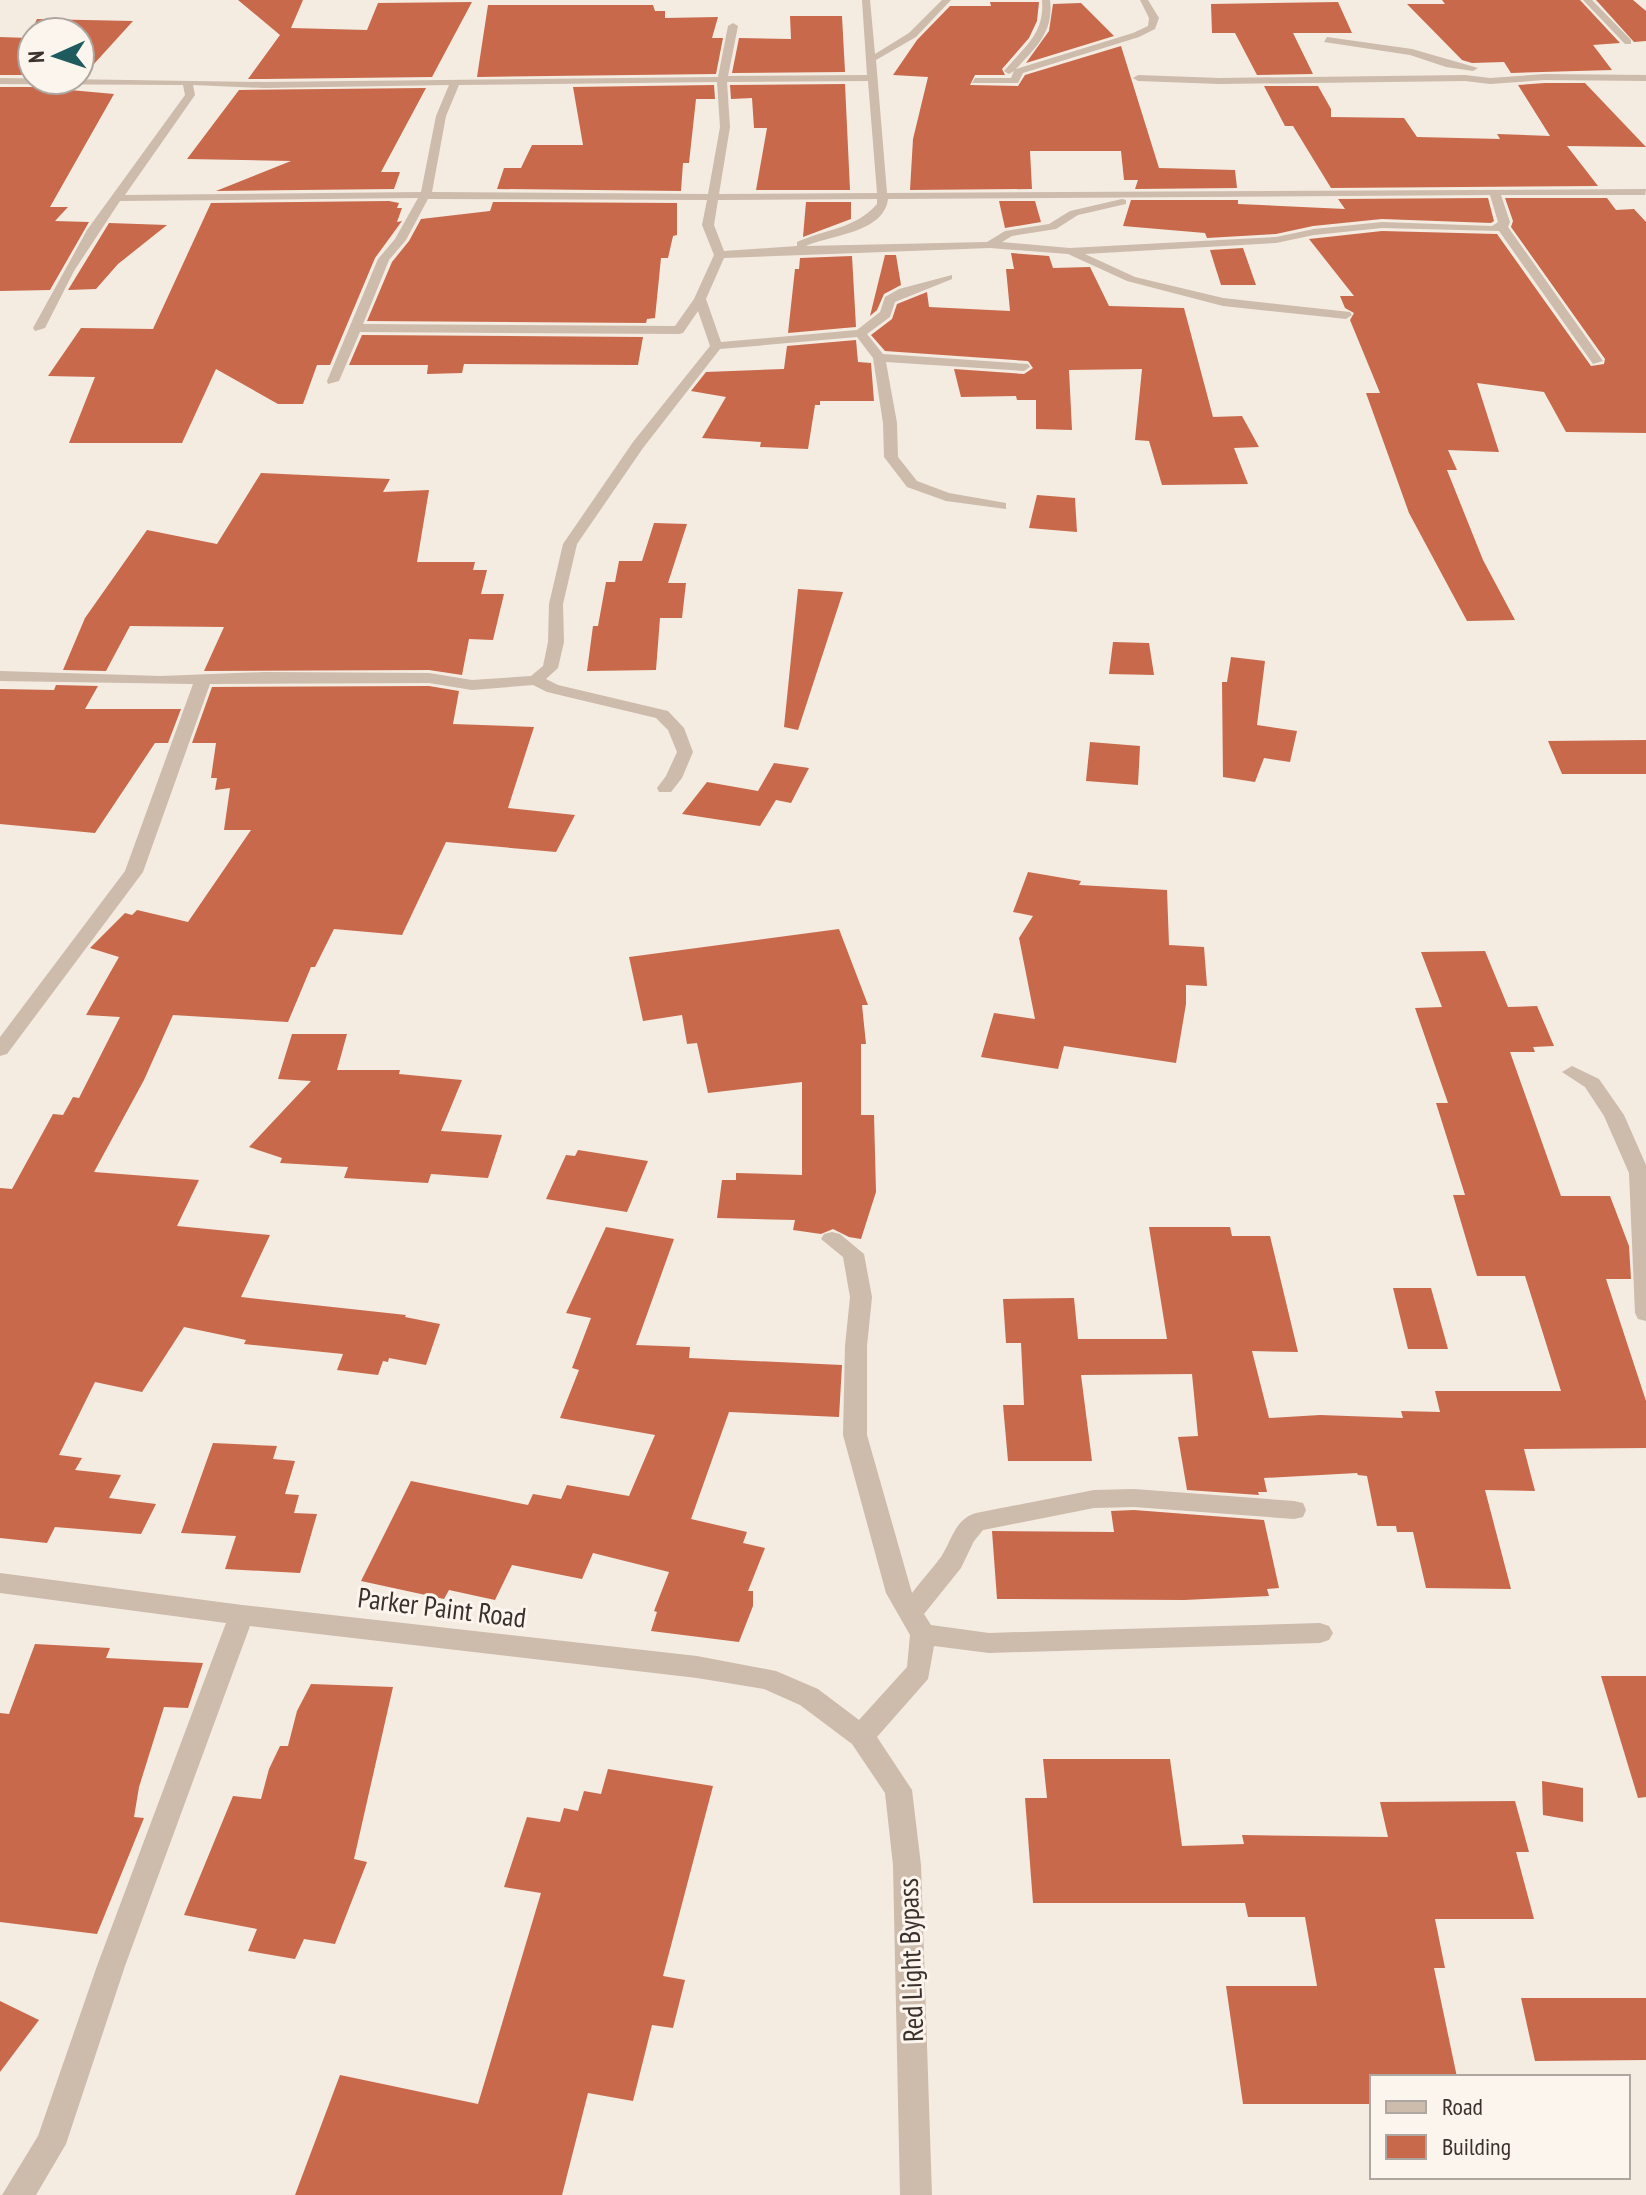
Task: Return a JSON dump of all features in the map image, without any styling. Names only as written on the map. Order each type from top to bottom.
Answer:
[{"type":"street","points":[[788,250],[872,220],[883,204],[885,195],[871,78],[866,0]]},
{"type":"street","points":[[871,59],[903,44],[947,0]]},
{"type":"street","points":[[1015,81],[1009,70],[1040,41],[1045,30],[1046,0]]},
{"type":"street","points":[[1015,81],[1019,71],[1136,35],[1152,27],[1154,18],[1144,0]]},
{"type":"street","points":[[1587,0],[1628,42]]},
{"type":"street","points":[[355,328],[679,330],[700,299],[720,255],[708,225],[725,127],[722,81],[733,26]]},
{"type":"street","points":[[1327,40],[1412,52],[1511,80]]},
{"type":"street","points":[[0,81],[264,85],[871,78]]},
{"type":"street","points":[[1138,78],[1646,78]]},
{"type":"street","points":[[975,81],[1015,81]]},
{"type":"street","points":[[39,328],[68,271],[190,95],[187,82]]},
{"type":"street","points":[[333,381],[384,259],[400,240],[426,193],[441,116],[455,82]]},
{"type":"street","points":[[1494,191],[1504,222],[1502,227]]},
{"type":"street","points":[[118,198],[426,193],[712,196],[1645,192]]},
{"type":"street","points":[[990,245],[1009,233],[1052,227],[1074,213],[1157,194]]},
{"type":"street","points":[[720,255],[788,250],[990,245],[1070,251],[1276,240],[1314,232],[1382,225],[1502,227]]},
{"type":"street","points":[[1502,227],[1597,361]]},
{"type":"street","points":[[1070,251],[1131,279],[1223,302],[1346,315]]},
{"type":"street","points":[[535,680],[550,668],[556,642],[556,604],[570,544],[638,445],[716,346],[860,333],[886,314],[889,300],[948,277]]},
{"type":"street","points":[[700,299],[716,346]]},
{"type":"street","points":[[860,333],[879,358],[890,423],[891,457],[912,484],[946,497],[1001,506]]},
{"type":"street","points":[[879,358],[1024,367]]},
{"type":"street","points":[[0,676],[203,680],[264,677],[429,678],[472,685],[535,680],[553,689],[662,714],[676,728],[685,752],[674,778],[665,788]]},
{"type":"street","points":[[0,1050],[134,872],[203,680]]},
{"type":"street","points":[[1572,1072],[1592,1083],[1614,1115],[1639,1173],[1646,1313]]},
{"type":"street","points":[[832,1239],[853,1254],[861,1297],[856,1346],[855,1435],[899,1593],[917,1623],[919,1671],[861,1736]]},
{"type":"street","points":[[917,1623],[964,1535],[976,1522],[1094,1499],[1134,1498],[1294,1510]]},
{"type":"street","name":"Parker Paint Road","points":[[0,1583],[242,1615],[697,1667],[767,1679],[809,1697],[861,1736]]},
{"type":"street","points":[[18,2195],[51,2144],[111,1966],[242,1615]]},
{"type":"street","points":[[917,1623],[989,1643],[1320,1633]]},
{"type":"street","name":"Red Light Bypass","points":[[861,1736],[898,1790],[907,1865],[916,2195]]},
{"type":"building","points":[[238,0],[303,0],[291,28],[367,30],[378,3],[472,2],[432,77],[248,79],[280,35]]},
{"type":"building","points":[[1442,0],[1580,0],[1620,43],[1593,45],[1612,70],[1511,73],[1504,62],[1472,63],[1462,60],[1407,4],[1445,4]]},
{"type":"building","points":[[1596,0],[1633,0],[1646,11],[1646,41],[1634,42]]},
{"type":"building","points":[[990,2],[1039,2],[1037,21],[1029,38],[1002,69],[1005,75],[975,75],[970,85],[1018,86],[1025,75],[1121,46],[1159,168],[1235,170],[1237,188],[1135,189],[1138,180],[1124,180],[1121,151],[1030,151],[1032,189],[910,190],[913,139],[928,77],[893,75],[917,40],[950,6],[991,6]]},
{"type":"building","points":[[1338,2],[1352,33],[1293,33],[1313,74],[1257,75],[1235,33],[1212,33],[1211,4]]},
{"type":"building","points":[[1081,3],[1114,36],[1026,63],[1049,31],[1053,4]]},
{"type":"building","points":[[488,5],[653,5],[655,11],[665,11],[665,18],[718,17],[712,38],[723,38],[716,74],[477,77]]},
{"type":"building","points":[[790,16],[842,16],[845,72],[732,73],[739,38],[791,39]]},
{"type":"building","points":[[96,20],[133,21],[96,62]]},
{"type":"building","points":[[0,37],[16,38],[16,75],[0,75]]},
{"type":"building","points":[[1585,83],[1646,147],[1567,146],[1598,186],[1331,188],[1293,126],[1285,126],[1264,86],[1318,86],[1331,109],[1331,117],[1404,118],[1417,137],[1500,139],[1497,134],[1550,136],[1518,85]]},
{"type":"building","points":[[845,84],[850,190],[756,190],[767,128],[754,128],[752,98],[731,99],[730,85]]},
{"type":"building","points":[[714,85],[715,99],[696,99],[689,163],[683,163],[681,191],[497,189],[504,168],[521,168],[532,145],[583,145],[573,87]]},
{"type":"building","points":[[0,87],[16,87],[16,96],[114,94],[50,207],[68,207],[55,221],[89,222],[50,290],[0,291]]},
{"type":"building","points":[[426,88],[381,172],[400,172],[394,189],[216,191],[291,161],[187,159],[239,90]]},
{"type":"building","points":[[1488,198],[1494,221],[1491,223],[1382,219],[1313,226],[1276,234],[1207,238],[1205,233],[1123,226],[1131,200],[1238,200],[1238,204],[1345,209],[1338,199]]},
{"type":"building","points":[[1505,198],[1607,198],[1616,210],[1634,209],[1646,222],[1646,433],[1566,432],[1544,392],[1477,383],[1499,452],[1448,450],[1457,470],[1447,470],[1483,560],[1515,620],[1467,621],[1409,513],[1366,393],[1380,393],[1350,320],[1354,313],[1345,308],[1340,296],[1354,296],[1309,239],[1382,231],[1497,234],[1591,366],[1604,364],[1605,359],[1511,227],[1513,221]]},
{"type":"building","points":[[999,201],[1035,201],[1041,222],[1005,228]]},
{"type":"building","points":[[493,202],[677,203],[677,235],[673,236],[668,258],[661,258],[655,318],[647,319],[646,323],[367,321],[392,262],[421,219],[490,211]]},
{"type":"building","points":[[806,202],[851,202],[851,219],[803,237]]},
{"type":"building","points":[[211,203],[399,203],[397,208],[402,208],[397,222],[402,221],[375,258],[330,365],[317,365],[303,404],[278,404],[216,369],[182,443],[69,443],[95,377],[48,376],[81,328],[153,329]]},
{"type":"building","points":[[109,223],[167,225],[118,264],[96,289],[68,290]]},
{"type":"building","points":[[1243,248],[1256,285],[1221,285],[1210,250]]},
{"type":"building","points":[[1011,253],[1049,256],[1053,268],[1090,267],[1109,306],[1184,308],[1213,417],[1242,416],[1259,447],[1234,448],[1248,484],[1162,485],[1149,441],[1135,440],[1142,369],[1069,370],[1072,430],[1036,429],[1036,400],[1017,400],[1016,396],[961,397],[954,369],[1024,374],[1033,368],[1028,361],[885,351],[871,335],[892,319],[897,304],[927,292],[929,307],[1010,311],[1006,269],[1014,269]]},
{"type":"building","points":[[885,255],[896,255],[901,285],[884,294],[877,310],[870,316]]},
{"type":"building","points":[[852,256],[856,327],[788,333],[795,269],[799,269],[800,258]]},
{"type":"building","points":[[362,335],[643,337],[638,365],[464,364],[462,373],[427,374],[428,365],[349,365]]},
{"type":"building","points":[[856,340],[858,362],[871,363],[874,401],[820,401],[820,405],[815,405],[808,449],[760,447],[761,442],[702,438],[726,397],[691,391],[706,372],[784,369],[787,346]]},
{"type":"building","points":[[261,473],[390,479],[383,492],[429,490],[417,562],[475,562],[473,570],[487,570],[481,594],[504,594],[493,640],[469,639],[462,675],[429,670],[204,671],[224,627],[130,626],[106,671],[63,670],[85,618],[147,530],[217,544]]},
{"type":"building","points":[[1037,495],[1075,498],[1077,532],[1029,528]]},
{"type":"building","points":[[654,523],[687,524],[668,583],[686,583],[682,618],[660,618],[656,670],[587,671],[593,626],[598,626],[606,582],[615,582],[619,561],[642,561]]},
{"type":"building","points":[[798,589],[843,592],[798,730],[784,727]]},
{"type":"building","points":[[1113,642],[1149,643],[1154,675],[1109,674]]},
{"type":"building","points":[[1231,657],[1265,661],[1257,725],[1297,731],[1290,762],[1264,758],[1255,782],[1223,777],[1222,682],[1227,682]]},
{"type":"building","points":[[56,685],[98,686],[85,709],[181,709],[168,743],[155,743],[95,833],[0,824],[0,689],[54,690]]},
{"type":"building","points":[[429,686],[459,691],[453,724],[534,727],[508,808],[575,815],[556,852],[446,842],[402,935],[334,929],[315,967],[311,967],[288,1022],[173,1015],[144,1080],[94,1172],[199,1180],[177,1226],[270,1235],[241,1297],[406,1315],[440,1324],[426,1365],[389,1358],[388,1362],[383,1361],[378,1375],[337,1370],[343,1354],[244,1344],[246,1340],[184,1327],[142,1392],[95,1382],[59,1455],[82,1458],[75,1470],[121,1475],[109,1498],[156,1504],[141,1534],[55,1527],[47,1543],[0,1538],[0,1188],[12,1189],[53,1114],[63,1115],[73,1097],[79,1098],[120,1017],[86,1015],[119,957],[90,948],[125,913],[132,915],[137,910],[188,922],[251,830],[224,830],[230,788],[215,790],[217,778],[211,778],[216,743],[192,743],[212,687]]},
{"type":"building","points":[[1646,740],[1646,774],[1562,774],[1548,741]]},
{"type":"building","points":[[1090,742],[1140,746],[1138,785],[1086,781]]},
{"type":"building","points":[[774,763],[809,768],[791,803],[776,800],[760,826],[682,814],[707,782],[758,791]]},
{"type":"building","points":[[1028,872],[1081,881],[1079,885],[1167,890],[1169,945],[1204,947],[1207,986],[1186,985],[1186,1004],[1176,1063],[1064,1046],[1058,1069],[981,1057],[994,1013],[1035,1019],[1019,938],[1033,916],[1013,912]]},
{"type":"building","points":[[839,929],[868,1005],[862,1005],[866,1044],[861,1044],[861,1115],[874,1115],[876,1192],[861,1239],[833,1229],[821,1234],[793,1230],[795,1220],[717,1218],[722,1180],[736,1180],[736,1173],[802,1175],[802,1082],[708,1093],[697,1043],[687,1044],[682,1015],[643,1021],[629,957]]},
{"type":"building","points":[[1485,951],[1508,1007],[1537,1006],[1554,1046],[1533,1047],[1535,1052],[1510,1052],[1561,1196],[1610,1196],[1629,1246],[1631,1279],[1606,1279],[1646,1401],[1646,1448],[1524,1449],[1535,1491],[1485,1490],[1511,1589],[1426,1588],[1413,1532],[1397,1532],[1396,1526],[1377,1526],[1367,1476],[1357,1473],[1264,1478],[1267,1492],[1258,1492],[1259,1495],[1187,1490],[1178,1437],[1198,1436],[1192,1374],[1081,1375],[1092,1461],[1008,1461],[1003,1405],[1024,1405],[1021,1343],[1006,1343],[1003,1299],[1074,1298],[1078,1339],[1167,1339],[1149,1227],[1230,1227],[1232,1236],[1270,1236],[1298,1352],[1252,1351],[1269,1418],[1320,1415],[1403,1418],[1401,1411],[1440,1412],[1435,1391],[1561,1391],[1525,1276],[1477,1276],[1453,1195],[1465,1195],[1436,1103],[1448,1103],[1415,1008],[1442,1007],[1421,952]]},
{"type":"building","points":[[292,1034],[347,1034],[337,1070],[400,1070],[399,1074],[462,1080],[441,1131],[502,1135],[488,1178],[431,1174],[428,1183],[344,1178],[348,1167],[280,1163],[282,1158],[249,1147],[311,1081],[278,1079]]},
{"type":"building","points":[[578,1150],[648,1161],[627,1212],[546,1199],[566,1155],[575,1156]]},
{"type":"building","points":[[606,1227],[674,1239],[636,1345],[690,1347],[689,1358],[842,1365],[839,1417],[729,1412],[691,1519],[747,1532],[743,1543],[765,1548],[748,1591],[753,1591],[753,1606],[739,1642],[651,1631],[657,1612],[654,1611],[669,1572],[593,1553],[582,1579],[512,1565],[495,1600],[449,1590],[444,1599],[361,1581],[411,1481],[528,1505],[533,1494],[561,1499],[567,1485],[629,1496],[655,1435],[560,1418],[579,1370],[572,1368],[591,1318],[566,1313]]},
{"type":"building","points":[[1393,1288],[1431,1288],[1448,1349],[1408,1349]]},
{"type":"building","points":[[213,1443],[277,1446],[273,1459],[295,1461],[285,1494],[299,1495],[294,1513],[317,1514],[300,1573],[225,1569],[236,1536],[181,1533]]},
{"type":"building","points":[[1111,1511],[1264,1520],[1279,1588],[1267,1589],[1269,1596],[1184,1600],[997,1599],[992,1531],[1114,1532]]},
{"type":"building","points":[[35,1644],[110,1648],[106,1658],[203,1663],[188,1708],[164,1707],[139,1787],[134,1817],[144,1818],[97,1934],[0,1922],[0,1713],[9,1714]]},
{"type":"building","points":[[1601,1676],[1646,1676],[1646,1797],[1638,1798]]},
{"type":"building","points":[[311,1684],[393,1687],[354,1859],[367,1862],[335,1944],[304,1939],[295,1959],[248,1951],[257,1929],[184,1915],[233,1796],[261,1799],[269,1769],[280,1746],[288,1746],[297,1711]]},
{"type":"building","points":[[1043,1759],[1170,1759],[1182,1846],[1244,1844],[1242,1835],[1388,1837],[1380,1802],[1515,1801],[1529,1852],[1516,1852],[1534,1919],[1435,1919],[1445,1968],[1434,1968],[1457,2075],[1370,2075],[1370,2104],[1243,2104],[1226,1986],[1317,1986],[1305,1917],[1248,1917],[1245,1903],[1033,1903],[1025,1798],[1047,1798]]},
{"type":"building","points":[[608,1769],[713,1786],[663,1976],[685,1980],[673,2028],[652,2025],[633,2101],[588,2093],[562,2195],[295,2195],[340,2075],[478,2104],[541,1893],[504,1887],[527,1817],[560,1822],[564,1808],[578,1811],[584,1791],[601,1794]]},
{"type":"building","points":[[1542,1781],[1583,1788],[1583,1822],[1543,1815]]},
{"type":"building","points":[[1521,1998],[1646,1998],[1646,2060],[1535,2061]]},
{"type":"building","points":[[0,2001],[39,2020],[0,2072]]}]
